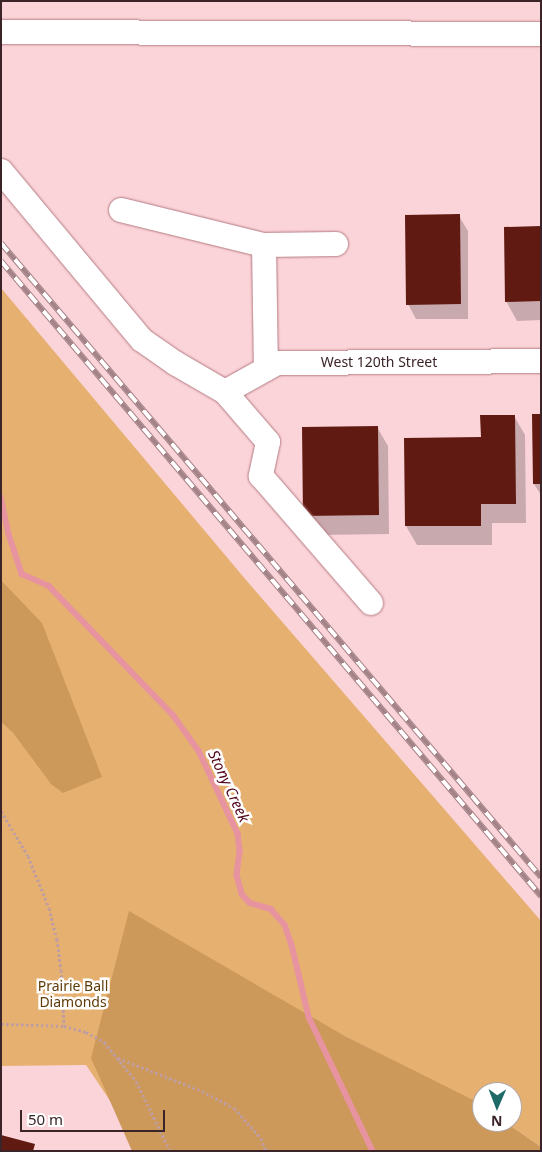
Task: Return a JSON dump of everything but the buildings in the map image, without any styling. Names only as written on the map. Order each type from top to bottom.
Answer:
[{"type":"street","points":[[1,32],[541,34]]},
{"type":"street","points":[[1,171],[142,340],[174,363],[225,392],[268,442],[261,476],[371,603]]},
{"type":"street","points":[[121,210],[264,245],[336,244]]},
{"type":"street","points":[[264,245],[266,369]]},
{"type":"street","name":"West 120th Street","points":[[225,392],[277,363],[541,361]]},
{"type":"path","points":[[1,811],[28,856],[48,908],[57,939],[61,970],[64,1026]]},
{"type":"path","points":[[1,1024],[64,1026],[86,1032],[104,1042],[136,1080],[170,1151]]},
{"type":"path","points":[[118,1058],[202,1091],[234,1108],[262,1138],[266,1151]]},
{"type":"green space","name":"Prairie Ball Diamonds","points":[[1,288],[246,580],[541,921],[541,1147],[519,1132],[522,1132],[522,1082],[472,1082],[472,1101],[343,1035],[121,1117],[86,1065],[1,1066],[1,722],[14,734],[42,624],[1,580]]},
{"type":"shaded area","points":[[1,580],[42,623],[102,777],[63,793],[51,784],[14,734],[1,722]]},
{"type":"shaded area","points":[[129,911],[343,1035],[472,1100],[472,1132],[519,1132],[541,1147],[541,1151],[132,1151],[91,1058]]},
{"type":"waterway","name":"Stony Creek","points":[[1,497],[9,534],[22,574],[49,586],[174,716],[199,751],[238,834],[240,851],[237,875],[242,894],[250,903],[271,909],[285,925],[292,945],[309,1017],[373,1151]]},
{"type":"railway","points":[[1,243],[541,877]]},
{"type":"railway","points":[[1,261],[541,896]]}]
